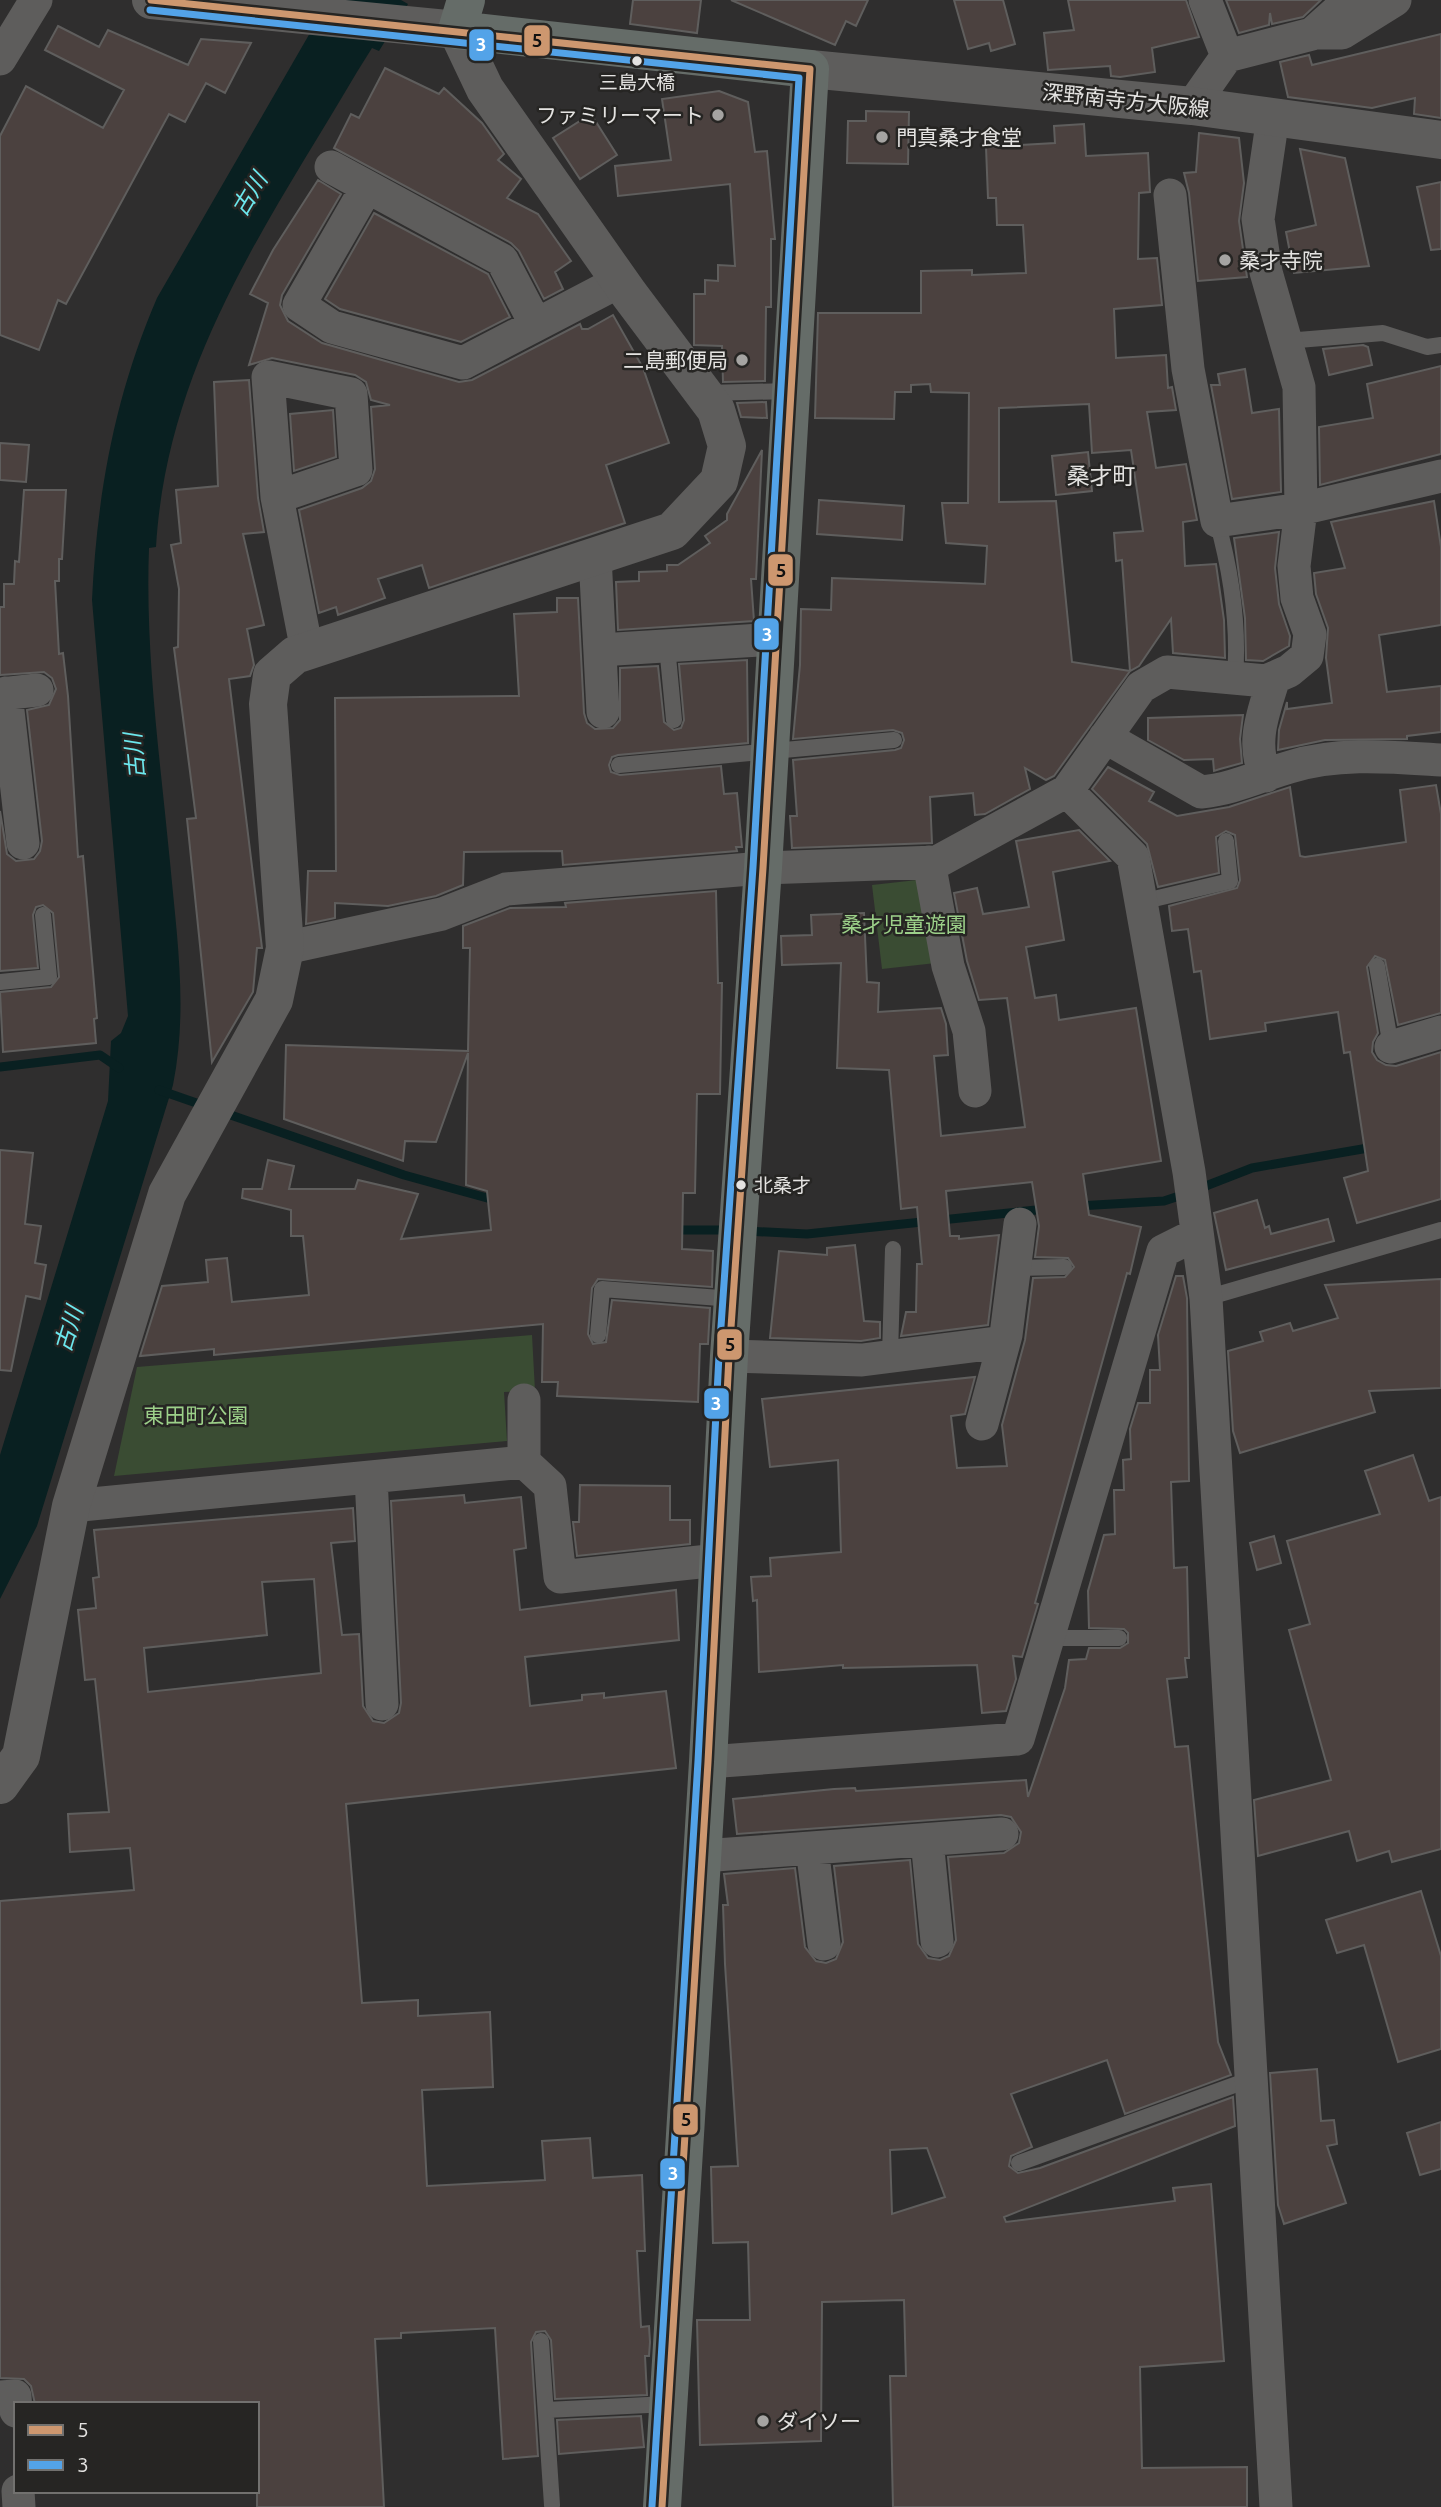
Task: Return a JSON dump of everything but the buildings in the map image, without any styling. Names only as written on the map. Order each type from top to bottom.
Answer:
[{"type":"main road","points":[[462,15],[810,69],[763,869],[729,1356],[708,1762],[662,2507]]},
{"type":"street","points":[[0,59],[36,0]]},
{"type":"street","points":[[0,1785],[21,1756],[71,1506],[167,1194],[274,999],[285,948],[268,704],[272,675],[295,655],[672,531],[719,481],[727,446],[716,410],[620,281],[485,89],[462,15],[407,25],[151,0]]},
{"type":"street","points":[[1205,0],[1227,56]]},
{"type":"street","points":[[1312,34],[1350,0]]},
{"type":"street","points":[[1192,106],[1227,56],[1312,34],[1342,33],[1395,0]]},
{"type":"street","name":"深野南寺方大阪線","points":[[810,69],[1192,106],[1441,140]]},
{"type":"street","points":[[285,948],[442,914],[506,889],[763,869],[937,862],[1067,791],[1141,687],[1167,672],[1266,681],[1289,671],[1307,656],[1310,634],[1297,598],[1294,566],[1301,509],[1299,387],[1266,272],[1258,219],[1273,117]]},
{"type":"street","points":[[331,167],[502,260],[536,325]]},
{"type":"street","points":[[367,187],[299,305],[332,327],[463,363],[620,281]]},
{"type":"street","points":[[1170,195],[1188,369],[1217,521],[1301,509],[1441,476]]},
{"type":"street","points":[[277,497],[307,651]]},
{"type":"street","points":[[595,556],[603,712]]},
{"type":"street","points":[[600,650],[775,639]]},
{"type":"street","points":[[1266,776],[1258,759],[1258,733],[1274,678]]},
{"type":"street","points":[[14,692],[22,843]]},
{"type":"street","points":[[1105,737],[1201,792],[1266,776],[1291,766],[1371,755],[1441,760]]},
{"type":"street","points":[[1067,791],[1133,857],[1206,1298],[1276,2507]]},
{"type":"street","points":[[929,862],[948,966],[969,1031],[975,1091]]},
{"type":"street","points":[[1391,1047],[1441,1032]]},
{"type":"street","points":[[708,1762],[1018,1739],[1163,1251],[1193,1207]]},
{"type":"street","points":[[982,1424],[1004,1342],[1020,1224]]},
{"type":"street","points":[[729,1356],[862,1360],[1004,1342]]},
{"type":"street","points":[[524,1400],[524,1462],[550,1486],[560,1577],[718,1560]]},
{"type":"street","points":[[71,1506],[524,1462]]},
{"type":"street","points":[[371,1477],[382,1704]]},
{"type":"street","points":[[702,1856],[1002,1834]]},
{"type":"street","points":[[927,1839],[937,1941]]},
{"type":"street","points":[[812,1848],[824,1944]]},
{"type":"street","points":[[0,2398],[15,2396],[15,2402]]},
{"type":"lane","points":[[1286,341],[1383,332],[1427,347],[1441,345]]},
{"type":"lane","points":[[703,393],[790,391]]},
{"type":"lane","points":[[1217,521],[1229,565],[1235,678]]},
{"type":"lane","points":[[667,646],[674,720]]},
{"type":"lane","points":[[619,765],[894,740]]},
{"type":"lane","points":[[1141,902],[1230,881],[1226,841]]},
{"type":"lane","points":[[0,982],[49,977],[43,915]]},
{"type":"lane","points":[[1377,966],[1391,1047]]},
{"type":"lane","points":[[1206,1298],[1441,1230]]},
{"type":"lane","points":[[890,1356],[893,1250]]},
{"type":"lane","points":[[1014,1268],[1064,1267]]},
{"type":"lane","points":[[597,1335],[602,1289],[733,1299]]},
{"type":"lane","points":[[1048,1638],[1119,1638]]},
{"type":"lane","points":[[1020,2163],[1251,2079]]},
{"type":"lane","points":[[541,2341],[552,2505]]},
{"type":"lane","points":[[546,2410],[668,2404]]},
{"type":"green space","name":"桑才児童遊園","points":[[926,879],[936,963],[882,969],[872,885]]},
{"type":"green space","name":"東田町公園","points":[[532,1335],[535,1391],[504,1392],[507,1441],[114,1476],[137,1367]]},
{"type":"water","name":"古川","points":[[329,0],[401,0],[408,4],[379,51],[372,48],[257,241],[201,356],[179,417],[164,480],[156,547],[149,548],[148,587],[154,705],[180,974],[180,1029],[173,1085],[37,1526],[0,1599],[0,1455],[108,1101],[111,1041],[121,1033],[128,1016],[92,600],[98,522],[111,446],[130,371],[157,298]]},
{"type":"waterway","points":[[0,1067],[100,1055],[119,1068]]},
{"type":"waterway","points":[[159,1090],[205,1106]]},
{"type":"waterway","points":[[222,1112],[404,1175],[498,1201]]},
{"type":"waterway","points":[[1198,1189],[1252,1168],[1374,1147]]},
{"type":"waterway","points":[[1078,1206],[1164,1201],[1185,1194]]},
{"type":"waterway","points":[[746,1231],[807,1234],[1046,1209]]},
{"type":"waterway","points":[[673,1230],[729,1230]]},
{"type":"transit line","name":"5","points":[[151,0],[810,69],[763,868],[729,1356],[708,1762],[662,2507]]},
{"type":"transit line","name":"3","points":[[150,10],[799,78],[753,867],[719,1355],[698,1761],[652,2506]]},
{"type":"place","name":"三島大橋","points":[[637,61]]},
{"type":"place","name":"ファミリーマート","points":[[718,115]]},
{"type":"place","name":"門真桑才食堂","points":[[882,137]]},
{"type":"place","name":"桑才寺院","points":[[1225,260]]},
{"type":"place","name":"二島郵便局","points":[[742,360]]},
{"type":"place","name":"北桑才","points":[[741,1185]]},
{"type":"place","name":"ダイソー","points":[[763,2421]]},
{"type":"district","name":"桑才町","points":[[1101,475]]}]
